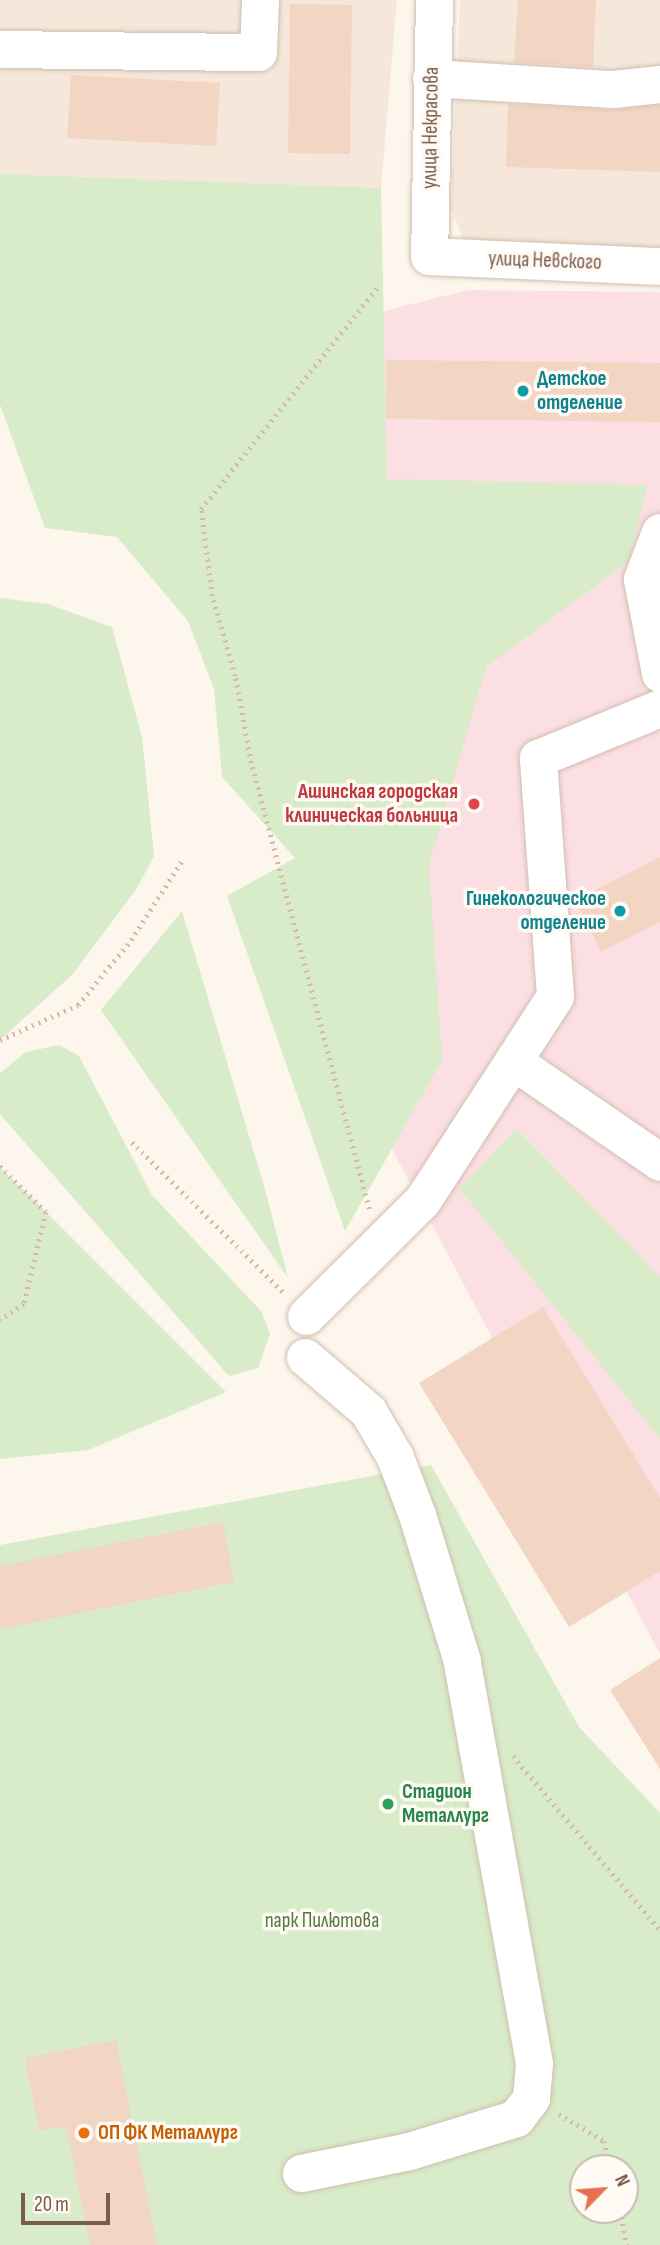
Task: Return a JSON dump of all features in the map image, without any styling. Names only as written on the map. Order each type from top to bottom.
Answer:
[{"type":"street","points":[[0,49],[258,52],[260,0]]},
{"type":"street","name":"улица Некрасова","points":[[429,256],[434,0]]},
{"type":"street","points":[[431,78],[613,89],[660,84]]},
{"type":"street","name":"улица Невского","points":[[429,256],[660,266]]},
{"type":"street","points":[[660,532],[642,579],[660,673]]},
{"type":"street","points":[[306,1316],[422,1200],[555,996],[538,758],[660,708]]},
{"type":"street","points":[[513,1061],[660,1162]]},
{"type":"street","points":[[301,2173],[410,2151],[516,2118],[531,2098],[534,2063],[462,1661],[417,1515],[395,1457],[368,1411],[304,1357]]},
{"type":"path","points":[[379,285],[201,509],[212,596],[235,676],[254,776],[302,952],[340,1115],[379,1243]]},
{"type":"path","points":[[0,1040],[78,1005],[131,940],[183,859]]},
{"type":"path","points":[[132,1142],[306,1316]]},
{"type":"path","points":[[0,1166],[46,1212],[24,1304],[0,1320]]},
{"type":"path","points":[[505,1746],[660,1930]]},
{"type":"path","points":[[531,2098],[604,2141],[607,2154]]},
{"type":"path","points":[[623,2224],[627,2245]]},
{"type":"shaded area","points":[[0,0],[397,0],[381,188],[0,177]]},
{"type":"shaded area","points":[[460,0],[660,0],[660,256],[467,248],[451,209]]},
{"type":"shaded area","name":"Ашинская городская клиническая больница","points":[[468,290],[660,292],[660,1654],[359,1087],[217,520],[384,311]]},
{"type":"green space","points":[[0,174],[381,188],[387,479],[647,485],[629,561],[486,667],[429,865],[442,1061],[345,1231],[227,896],[295,858],[222,777],[214,689],[188,621],[117,537],[45,528],[0,405]]},
{"type":"green space","points":[[0,598],[48,604],[112,627],[142,737],[154,856],[137,888],[73,974],[0,1040]]},
{"type":"green space","points":[[182,911],[266,1193],[288,1278],[101,1010]]},
{"type":"green space","points":[[59,1045],[79,1056],[152,1195],[261,1311],[270,1334],[258,1368],[229,1376],[0,1114],[0,1073],[26,1052]]},
{"type":"green space","points":[[517,1129],[660,1277],[660,1439],[459,1188]]},
{"type":"green space","points":[[0,1167],[226,1392],[88,1450],[0,1459]]},
{"type":"green space","name":"парк Пилютова","points":[[431,1465],[579,1727],[660,1813],[660,2245],[0,2245],[0,1545]]},
{"type":"building","points":[[518,0],[596,0],[593,67],[514,62]]},
{"type":"building","points":[[290,4],[352,5],[350,154],[288,153]]},
{"type":"building","points":[[71,75],[220,83],[216,146],[67,138]]},
{"type":"building","points":[[508,104],[612,110],[660,105],[660,172],[506,167]]},
{"type":"building","name":"Детское отделение","points":[[386,360],[660,363],[660,422],[386,419]]},
{"type":"building","name":"Гинекологическое отделение","points":[[660,857],[660,922],[601,952],[575,900]]},
{"type":"building","points":[[543,1307],[660,1498],[660,1571],[569,1627],[419,1383]]},
{"type":"building","points":[[223,1522],[234,1582],[0,1629],[0,1566]]},
{"type":"building","points":[[660,1658],[660,1769],[610,1690]]},
{"type":"building","points":[[116,2040],[157,2245],[90,2245],[66,2126],[39,2131],[25,2058]]},
{"type":"place","name":"Детское отделение","points":[[523,391]]},
{"type":"place","name":"Ашинская городская клиническая больница","points":[[474,804]]},
{"type":"place","name":"Гинекологическое отделение","points":[[620,911]]},
{"type":"place","name":"Стадион Металлург","points":[[388,1804]]},
{"type":"place","name":"ОП ФК Металлург","points":[[84,2133]]}]
